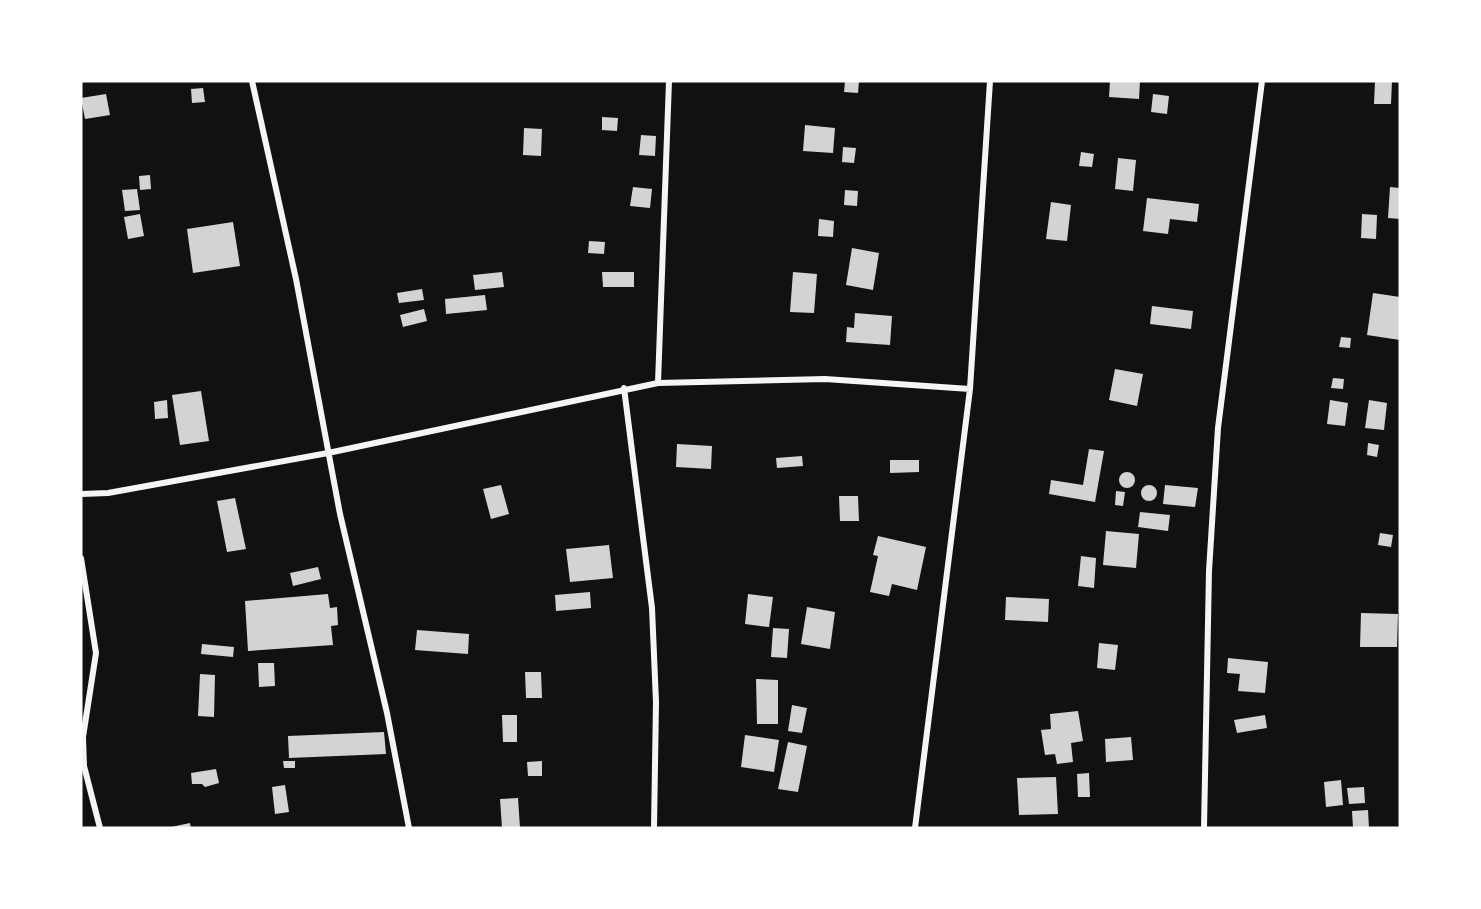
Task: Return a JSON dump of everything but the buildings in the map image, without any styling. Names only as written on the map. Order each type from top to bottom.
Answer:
[{"type":"street","points":[[252,81],[296,279],[352,570],[387,713],[409,828]]},
{"type":"street","points":[[658,383],[669,81]]},
{"type":"street","points":[[915,828],[970,389],[990,81]]},
{"type":"street","points":[[1204,828],[1209,571],[1218,428],[1262,81]]},
{"type":"street","points":[[81,494],[108,493],[328,453],[624,388],[658,383],[825,379],[970,389]]},
{"type":"street","points":[[624,388],[652,609],[656,702],[654,828]]},
{"type":"street","points":[[81,558],[96,653],[83,736],[84,766],[100,828]]}]
